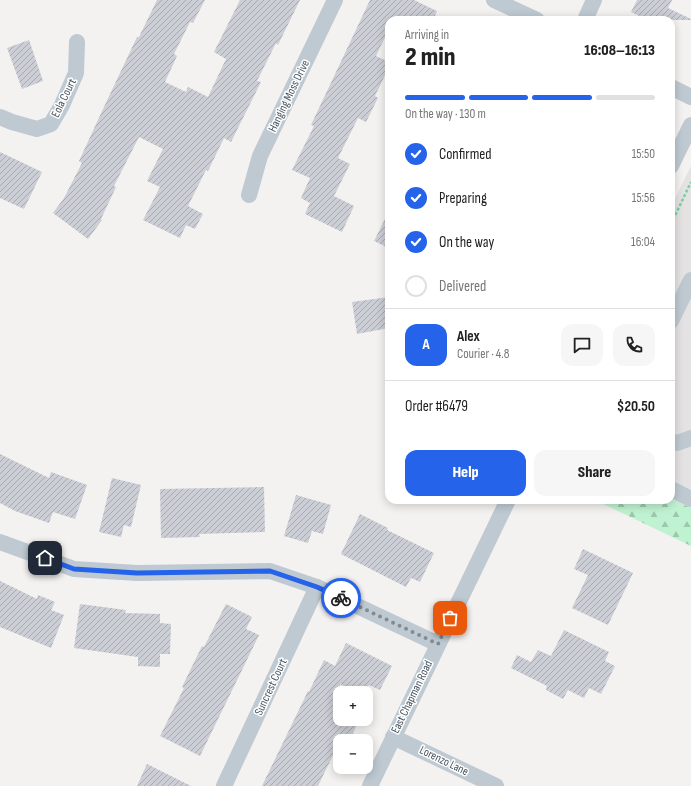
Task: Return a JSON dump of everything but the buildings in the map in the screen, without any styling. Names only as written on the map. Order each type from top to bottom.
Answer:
[{"type":"street","name":"Hanging Moss Drive","points":[[250,195],[260,156],[335,0]]},
{"type":"street","points":[[494,0],[528,16]]},
{"type":"street","points":[[587,16],[594,0]]},
{"type":"street","name":"Eola Court","points":[[0,117],[37,129],[51,124],[62,105],[76,74],[77,42]]},
{"type":"street","points":[[675,89],[691,97]]},
{"type":"street","points":[[675,158],[691,125]]},
{"type":"street","points":[[675,312],[691,280]]},
{"type":"street","points":[[675,442],[691,438]]},
{"type":"street","name":"East Chapman Road","points":[[370,786],[506,504]]},
{"type":"street","points":[[0,542],[74,569],[137,573],[270,571],[317,587],[438,644]]},
{"type":"street","name":"Suncrest Court","points":[[224,786],[317,587]]},
{"type":"street","name":"Lorenzo Lane","points":[[393,737],[496,786]]},
{"type":"path","points":[[675,216],[691,182]]},
{"type":"shaded area","points":[[691,166],[691,508],[675,501],[675,199]]},
{"type":"green space","points":[[675,501],[691,508],[691,546],[603,504],[675,504]]},
{"type":"way so far","points":[[341,598],[438,644],[450,618]]},
{"type":"route","points":[[45,558],[74,569],[137,573],[270,571],[317,587],[341,598]]}]
